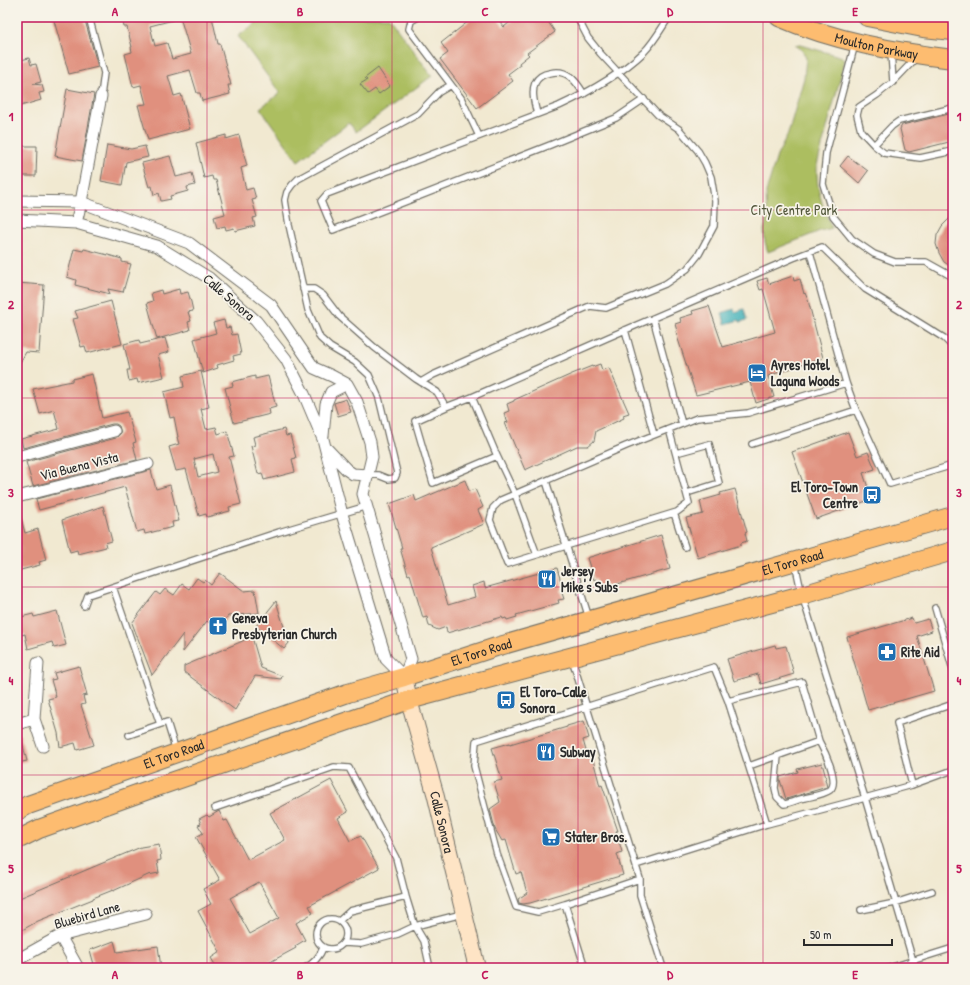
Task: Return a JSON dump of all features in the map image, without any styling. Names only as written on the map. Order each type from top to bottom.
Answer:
[{"type":"main road","name":"Moulton Parkway","points":[[779,17],[799,26],[856,42],[890,50],[953,60]]},
{"type":"main road","name":"Moulton Parkway","points":[[867,17],[923,28],[953,31]]},
{"type":"main road","name":"El Toro Road","points":[[17,811],[28,805],[348,693],[404,677],[496,647],[953,516]]},
{"type":"main road","name":"El Toro Road","points":[[17,840],[39,829],[97,808],[409,700],[802,595],[953,551]]},
{"type":"street","points":[[76,223],[100,96]]},
{"type":"street","name":"Calle Sonora","points":[[17,201],[81,202],[189,243],[271,305],[314,368],[347,384]]},
{"type":"street","name":"Calle Sonora","points":[[17,220],[76,223],[157,246],[209,278],[256,321],[286,359],[304,394],[324,443],[342,514],[386,659],[404,677],[435,793],[477,968]]},
{"type":"street","points":[[347,384],[357,402],[370,442],[372,457],[363,494],[411,659],[404,677]]},
{"type":"street","name":"Calle Sonora","points":[[347,384],[331,392],[326,404],[324,443],[346,470],[353,474],[367,475]]},
{"type":"street","name":"Via Buena Vista","points":[[17,457],[114,431]]},
{"type":"street","name":"Via Buena Vista","points":[[17,497],[148,464]]},
{"type":"street","points":[[38,663],[34,719],[43,746]]},
{"type":"street","points":[[17,724],[34,719]]},
{"type":"street","name":"Bluebird Lane","points":[[17,960],[60,936],[146,914]]},
{"type":"street","points":[[60,936],[78,968]]},
{"type":"lane","points":[[90,17],[104,73],[100,96]]},
{"type":"lane","points":[[418,17],[412,21],[409,29],[461,98],[479,136]]},
{"type":"lane","points":[[421,382],[433,375],[590,306],[606,308],[664,284],[687,269],[699,254],[714,226],[715,201],[711,178],[702,157],[679,129],[658,115],[618,72],[588,38],[577,17]]},
{"type":"lane","points":[[644,99],[616,118],[333,230],[321,201],[327,194],[559,106],[584,94],[618,72],[644,51],[669,17]]},
{"type":"lane","points":[[856,42],[826,153],[823,184],[833,216],[852,239],[874,254],[895,262],[926,262],[953,277]]},
{"type":"lane","points":[[890,50],[893,82]]},
{"type":"lane","points":[[919,55],[877,96],[859,107],[857,115],[861,131],[884,153],[920,158],[953,151]]},
{"type":"lane","points":[[537,114],[533,95],[535,84],[539,77],[545,74],[554,71],[562,72],[576,82],[584,94]]},
{"type":"lane","points":[[367,475],[378,475],[388,479],[395,478],[397,473],[379,398],[369,375],[355,362],[330,347],[320,338],[308,310],[289,225],[285,200],[292,185],[298,179],[418,114],[439,92],[451,85]]},
{"type":"lane","points":[[874,145],[892,126],[899,121],[953,108]]},
{"type":"lane","points":[[497,456],[433,483],[414,421],[822,247],[865,289],[944,338],[952,346],[953,350]]},
{"type":"lane","points":[[810,252],[846,383],[856,410],[890,484],[953,465]]},
{"type":"lane","points":[[303,289],[314,289],[324,295],[339,316],[374,347],[437,392],[446,407]]},
{"type":"lane","points":[[653,318],[682,424]]},
{"type":"lane","points":[[625,330],[654,435]]},
{"type":"lane","points":[[669,429],[689,503],[674,513],[507,564],[490,520],[493,508],[501,500],[654,435],[669,429],[698,418],[748,412],[846,383]]},
{"type":"lane","points":[[472,397],[515,494],[537,555]]},
{"type":"lane","points":[[752,444],[856,410]]},
{"type":"lane","points":[[676,453],[708,444],[719,483],[686,493]]},
{"type":"lane","points":[[546,481],[590,620]]},
{"type":"lane","points":[[84,606],[88,595],[279,532],[367,506]]},
{"type":"lane","points":[[674,513],[685,547]]},
{"type":"lane","points":[[794,561],[802,595],[865,798],[913,961]]},
{"type":"lane","points":[[112,587],[160,724]]},
{"type":"lane","points":[[935,608],[953,670]]},
{"type":"lane","points":[[571,657],[636,865],[640,879],[640,895],[663,968]]},
{"type":"lane","points":[[640,879],[538,912],[516,907],[497,854],[474,766],[476,741],[714,667],[728,701],[767,824]]},
{"type":"lane","points":[[728,701],[802,682],[819,740],[834,779],[834,785],[830,790],[815,796],[802,798],[792,803],[784,804],[777,797],[775,788],[778,756]]},
{"type":"lane","points":[[912,785],[897,723],[953,704]]},
{"type":"lane","points":[[129,735],[167,722],[177,753]]},
{"type":"lane","points":[[749,766],[819,740]]},
{"type":"lane","points":[[215,808],[334,767],[349,768],[396,858],[415,926],[424,941],[430,968]]},
{"type":"lane","points":[[636,865],[767,824],[912,785],[953,770]]},
{"type":"lane","points":[[861,910],[896,903],[932,891]]},
{"type":"lane","points":[[339,921],[350,911],[406,897]]},
{"type":"lane","points":[[565,904],[585,968]]},
{"type":"lane","points":[[344,943],[360,944],[398,934],[415,926],[464,914]]},
{"type":"lane","points":[[327,919],[339,921],[346,931],[344,943],[334,950],[323,948],[318,944],[316,938],[315,932],[317,926],[327,919]]},
{"type":"lane","points":[[305,968],[320,955],[323,948]]},
{"type":"lane","points":[[889,968],[953,948]]},
{"type":"green space","points":[[264,17],[389,17],[432,76],[356,132],[349,123],[298,161],[260,108],[280,93],[238,36]]},
{"type":"green space","name":"City Centre Park","points":[[795,45],[800,45],[843,57],[844,64],[817,165],[820,197],[832,228],[820,231],[768,252],[764,230],[767,218],[766,192],[777,156],[788,134],[804,78],[806,58],[802,50]]},
{"type":"water","points":[[734,309],[735,312],[744,309],[747,320],[740,322],[739,320],[725,324],[722,313]]},
{"type":"building","points":[[53,17],[84,17],[98,67],[69,74]]},
{"type":"building","points":[[122,17],[173,17],[173,20],[150,26],[155,46],[167,43],[172,59],[191,54],[180,17],[212,17],[218,44],[220,44],[231,85],[228,85],[230,94],[202,101],[200,93],[197,93],[190,70],[168,76],[174,96],[181,94],[190,129],[148,140],[138,105],[146,104],[141,85],[133,87],[125,54],[132,52],[132,47],[127,27],[124,27]]},
{"type":"building","points":[[474,17],[496,17],[504,27],[516,17],[545,17],[555,32],[527,53],[529,55],[519,63],[520,65],[508,74],[513,81],[477,108],[440,59],[448,53],[441,43]]},
{"type":"building","points":[[29,58],[31,65],[36,64],[41,82],[33,84],[42,85],[44,92],[39,93],[41,100],[17,107],[17,61]]},
{"type":"building","points":[[378,68],[390,86],[379,94],[375,89],[368,94],[360,84],[367,80],[365,78]]},
{"type":"building","points":[[67,89],[94,94],[82,161],[55,156]]},
{"type":"building","points":[[953,113],[953,141],[909,152],[905,150],[900,129],[902,125]]},
{"type":"building","points":[[226,135],[226,139],[239,135],[247,166],[241,168],[246,190],[253,188],[256,199],[252,200],[257,217],[253,218],[255,226],[235,231],[234,228],[226,230],[225,226],[217,228],[214,217],[225,214],[216,180],[213,180],[212,176],[204,178],[196,143]]},
{"type":"building","points":[[107,145],[131,149],[145,146],[148,157],[126,162],[122,185],[101,181]]},
{"type":"building","points":[[17,146],[37,146],[36,176],[17,176]]},
{"type":"building","points":[[170,156],[176,177],[192,173],[195,185],[187,187],[188,191],[170,196],[171,199],[161,201],[159,193],[154,195],[152,186],[149,187],[142,163]]},
{"type":"building","points":[[848,156],[868,171],[859,183],[840,166]]},
{"type":"building","points":[[953,215],[953,268],[944,262],[936,244],[937,235],[942,226]]},
{"type":"building","points":[[74,249],[83,251],[84,249],[108,255],[122,259],[122,262],[131,264],[123,292],[108,289],[110,294],[75,285],[76,280],[67,277]]},
{"type":"building","points":[[793,276],[794,281],[800,279],[804,294],[805,293],[808,300],[823,358],[768,376],[774,397],[756,403],[750,382],[696,395],[678,339],[675,324],[681,322],[680,318],[693,314],[692,311],[709,306],[723,347],[775,332],[763,289],[760,290],[757,281],[767,278],[769,284]]},
{"type":"building","points":[[17,283],[44,285],[39,353],[26,352],[17,368]]},
{"type":"building","points":[[179,289],[180,294],[188,292],[191,302],[193,311],[188,312],[191,321],[188,322],[190,330],[157,339],[147,303],[153,301],[151,293],[161,290],[162,294]]},
{"type":"building","points":[[111,301],[122,344],[87,353],[85,346],[81,347],[73,319],[78,318],[75,311]]},
{"type":"building","points":[[224,320],[226,328],[230,327],[232,335],[237,334],[241,354],[233,356],[234,360],[217,365],[218,368],[203,373],[194,339],[216,333],[213,323]]},
{"type":"building","points":[[165,338],[169,352],[158,355],[164,377],[138,383],[137,379],[129,381],[127,370],[130,370],[124,344],[139,340],[140,344]]},
{"type":"building","points":[[600,364],[602,370],[609,368],[629,413],[623,415],[624,418],[596,431],[594,441],[588,446],[577,446],[525,470],[505,423],[508,422],[504,413],[509,411],[507,404],[572,374]]},
{"type":"building","points":[[201,371],[209,407],[201,409],[206,429],[216,427],[218,434],[227,431],[234,456],[229,457],[241,504],[229,507],[230,511],[207,517],[206,514],[199,516],[186,469],[176,471],[169,447],[179,444],[178,437],[174,417],[170,418],[164,392],[184,387],[182,376]],"holes":[[[213,454],[217,472],[198,477],[194,459]]]},
{"type":"building","points":[[92,374],[102,418],[127,412],[136,442],[133,443],[137,460],[33,486],[26,462],[116,438],[121,433],[119,426],[112,424],[23,448],[21,439],[59,429],[54,410],[40,414],[33,389],[72,381],[72,379]]},
{"type":"building","points":[[255,376],[255,379],[268,376],[276,407],[269,409],[270,414],[234,423],[225,388],[233,386],[232,382]]},
{"type":"building","points":[[346,399],[351,412],[338,416],[334,403]]},
{"type":"building","points":[[284,429],[286,436],[290,435],[296,458],[292,459],[295,472],[264,480],[262,473],[258,474],[251,446],[255,445],[253,437]]},
{"type":"building","points":[[848,432],[857,456],[868,452],[875,469],[863,473],[872,499],[816,519],[792,452]]},
{"type":"building","points":[[151,470],[156,489],[170,485],[179,521],[172,522],[173,527],[145,534],[144,530],[137,532],[125,487],[39,510],[36,499]]},
{"type":"building","points":[[465,480],[469,491],[475,489],[483,507],[478,510],[484,524],[431,547],[448,605],[475,597],[472,586],[484,582],[485,588],[557,568],[563,589],[561,590],[564,599],[558,600],[559,603],[516,615],[517,617],[507,620],[506,618],[503,619],[502,617],[447,633],[446,627],[438,630],[429,626],[427,617],[423,618],[410,574],[408,575],[389,504],[414,495],[416,501]]},
{"type":"building","points":[[735,489],[747,532],[745,533],[747,541],[741,543],[741,545],[698,558],[686,518],[703,514],[700,501]]},
{"type":"building","points":[[103,506],[112,541],[105,543],[106,547],[78,554],[77,550],[70,552],[62,520]]},
{"type":"building","points":[[17,514],[20,514],[25,533],[38,529],[46,560],[39,562],[40,565],[17,571]]},
{"type":"building","points":[[661,535],[670,569],[599,588],[596,579],[594,580],[587,558]]},
{"type":"building","points":[[220,573],[244,591],[255,590],[259,613],[228,616],[218,629],[207,621],[183,652],[183,634],[152,675],[132,623],[156,592],[160,595],[165,589],[174,595],[182,584],[189,589],[197,578],[203,582],[205,580],[211,585]]},
{"type":"building","points":[[276,601],[289,643],[284,649],[256,626]]},
{"type":"building","points":[[57,611],[66,645],[54,648],[52,642],[28,649],[25,634],[17,636],[17,618],[33,614],[34,617]]},
{"type":"building","name":"Rite Aid","points":[[912,618],[914,623],[928,619],[932,631],[917,636],[934,691],[868,710],[847,637]]},
{"type":"building","points":[[252,637],[261,668],[282,676],[281,679],[255,676],[235,710],[184,672],[184,666]]},
{"type":"building","points":[[775,645],[776,648],[786,646],[794,674],[761,684],[758,674],[734,681],[727,659]]},
{"type":"building","points":[[79,666],[87,695],[83,696],[85,704],[81,705],[94,745],[77,750],[75,743],[60,747],[58,733],[48,699],[56,697],[51,680],[56,679],[54,673]]},
{"type":"building","points":[[584,721],[589,738],[583,740],[588,758],[592,756],[600,786],[602,785],[618,831],[616,831],[622,852],[617,854],[623,875],[530,903],[519,903],[518,899],[527,893],[521,872],[516,874],[506,840],[502,841],[495,829],[490,809],[500,802],[494,782],[502,780],[492,748],[510,744]]},
{"type":"building","points":[[17,734],[20,734],[27,761],[17,763]]},
{"type":"building","points":[[822,763],[827,787],[786,799],[780,777],[798,772],[797,769]]},
{"type":"building","points":[[331,780],[348,812],[338,818],[350,841],[361,836],[379,868],[309,906],[313,913],[296,923],[305,940],[295,946],[296,948],[259,968],[217,968],[211,958],[220,952],[198,911],[211,904],[203,889],[220,880],[196,837],[203,833],[198,825],[201,824],[199,819],[207,815],[209,817],[219,811],[224,821],[227,820],[248,860],[285,840],[270,813]],"holes":[[[259,882],[279,918],[250,934],[230,898]]]},
{"type":"building","points":[[159,844],[161,860],[157,861],[159,873],[148,875],[113,891],[38,921],[17,933],[17,899],[141,847]]},
{"type":"building","points":[[114,941],[117,952],[158,946],[161,968],[95,968],[90,950]]},
{"type":"place","name":"Ayres Hotel Laguna Woods","points":[[757,373]]},
{"type":"place","name":"El Toro-Town Centre","points":[[872,495]]},
{"type":"place","name":"Jersey Mike's Subs","points":[[547,579]]},
{"type":"place","name":"Geneva Presbyterian Church","points":[[218,626]]},
{"type":"place","name":"Rite Aid","points":[[887,652]]},
{"type":"place","name":"El Toro-Calle Sonora","points":[[506,700]]},
{"type":"place","name":"Subway","points":[[546,752]]},
{"type":"place","name":"Stater Bros.","points":[[551,837]]}]
